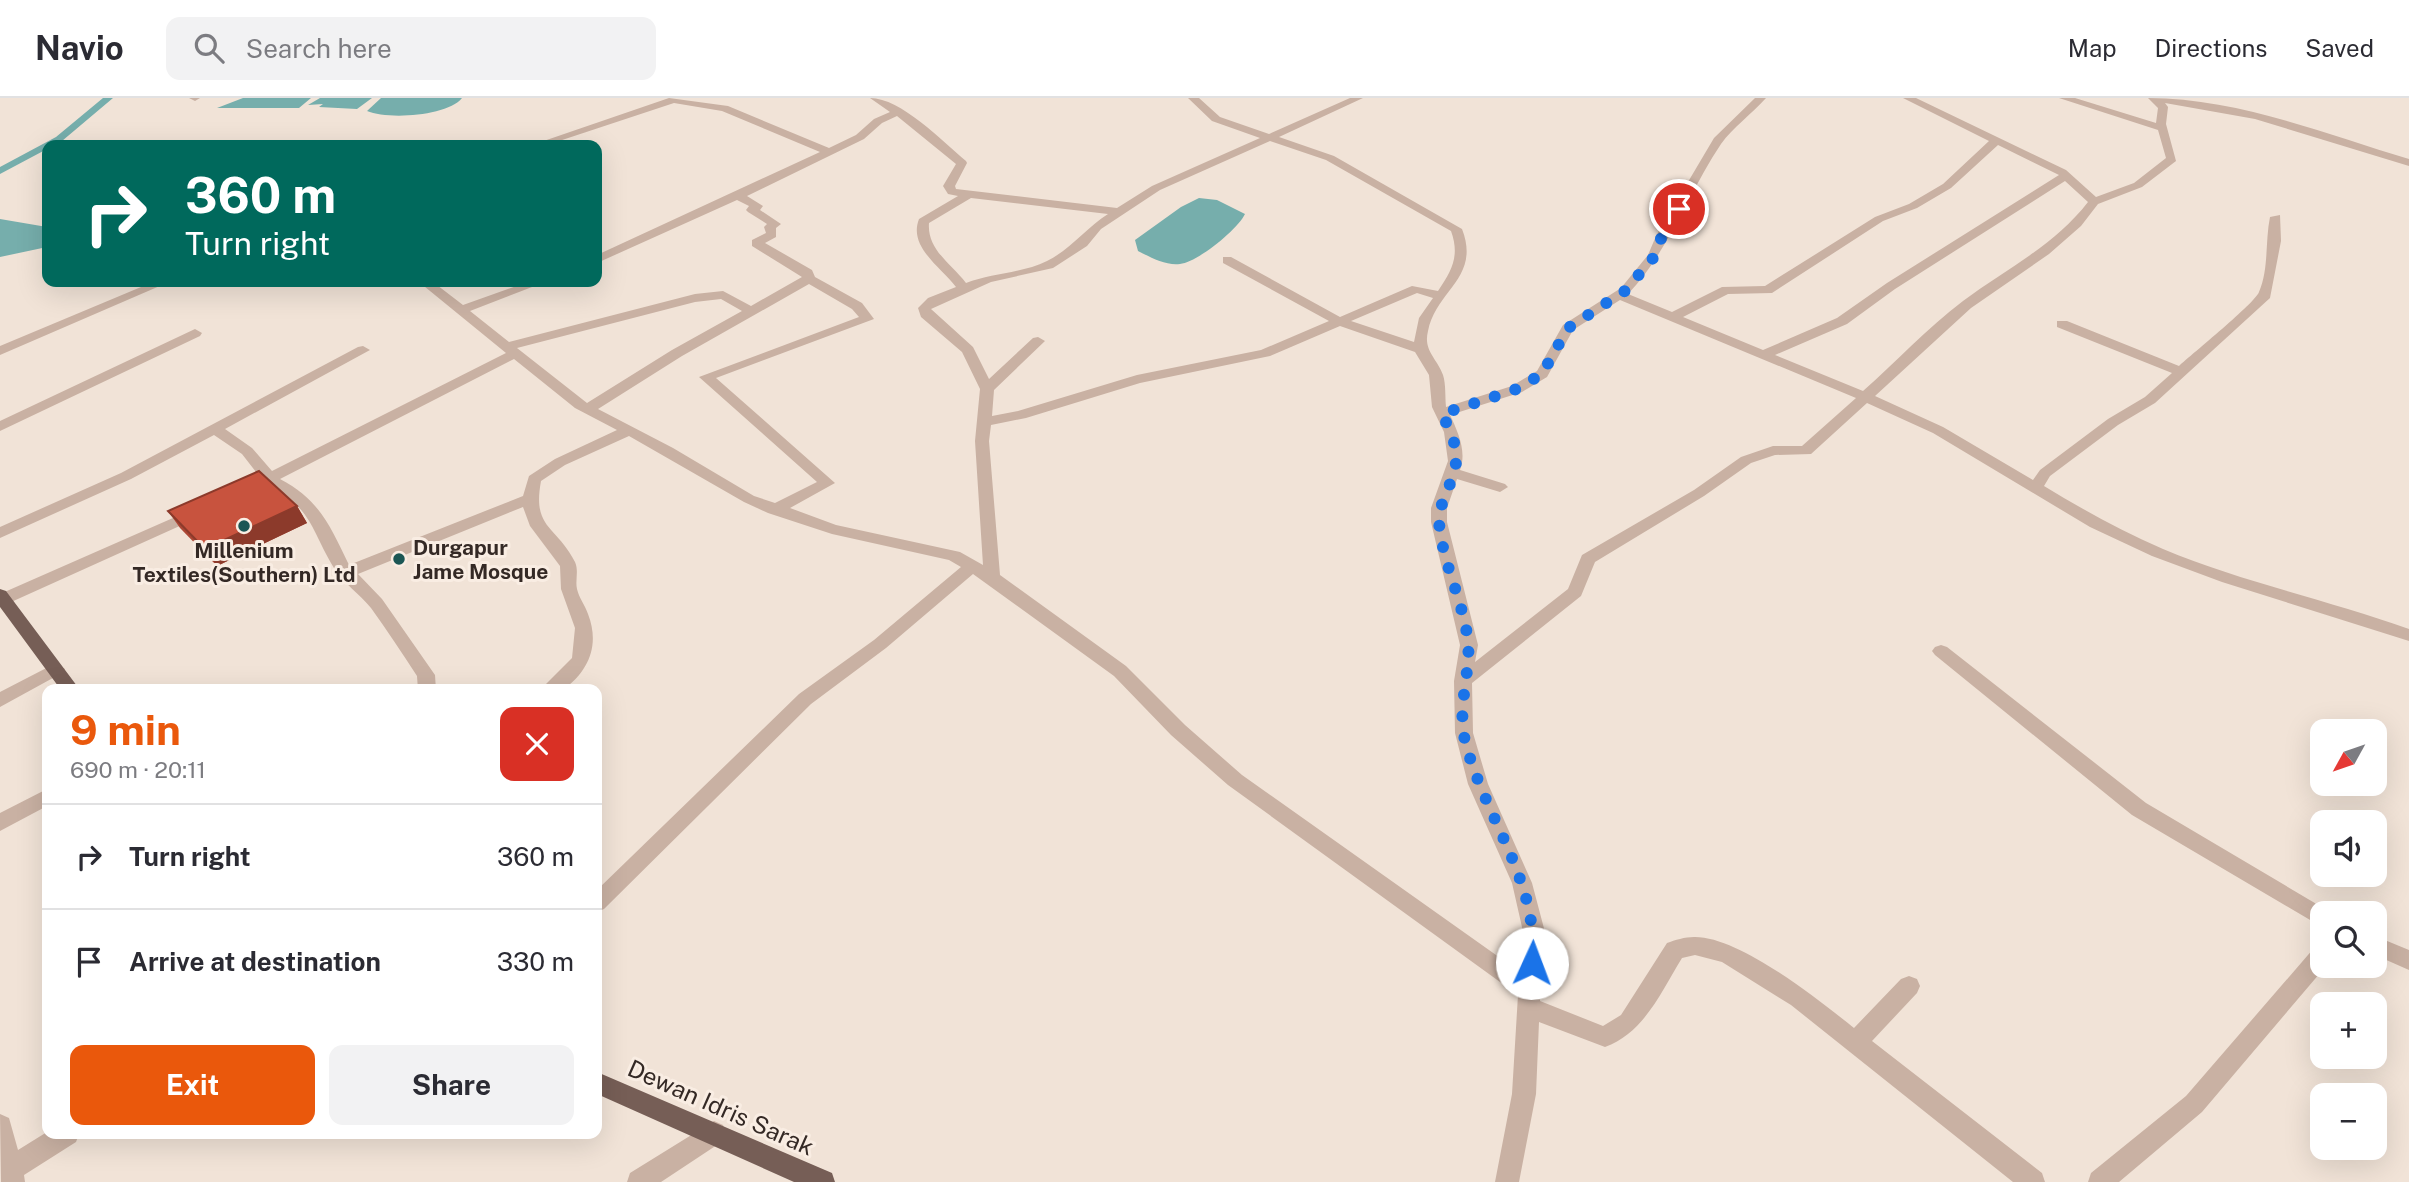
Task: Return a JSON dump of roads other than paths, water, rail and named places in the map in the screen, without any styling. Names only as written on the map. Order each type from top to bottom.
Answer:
[{"type":"main road","points":[[1,597],[67,684]]},
{"type":"main road","name":"Dewan Idris Sarak","points":[[602,1085],[823,1182]]},
{"type":"street","points":[[875,98],[953,153],[962,163],[949,186],[953,191],[1120,212]]},
{"type":"street","points":[[1193,98],[1216,119],[1273,136],[1330,158],[1456,229],[1463,247],[1456,274],[1421,330],[1420,349],[1436,375],[1442,414],[1451,432],[1456,461],[1439,508],[1439,522],[1469,645],[1463,681],[1464,733],[1478,784],[1522,883],[1535,936],[1528,999],[1524,1094],[1507,1182]]},
{"type":"street","points":[[992,577],[982,441],[987,389],[968,350],[926,314],[924,308],[933,301],[987,279],[1049,265],[1083,243],[1097,226],[1156,188],[1358,98]]},
{"type":"street","points":[[1442,414],[1517,389],[1542,374],[1568,328],[1619,295],[1654,257],[1662,236],[1718,141],[1761,98]]},
{"type":"street","points":[[1908,98],[1998,139],[2066,176],[2094,202]]},
{"type":"street","points":[[2064,98],[2163,128]]},
{"type":"street","points":[[1463,681],[1574,592],[1588,559],[1699,493],[1746,460],[1773,450],[1806,451],[1966,305],[2045,251],[2077,224],[2094,202],[2138,185],[2172,159],[2163,128],[2163,107],[2154,98]]},
{"type":"street","points":[[2154,98],[2257,116],[2409,163]]},
{"type":"street","points":[[553,140],[647,111],[675,99],[724,108],[826,151]]},
{"type":"street","points":[[602,257],[735,194],[783,175],[860,136],[878,121],[897,112]]},
{"type":"street","points":[[1675,316],[1726,290],[1768,290],[1879,219],[1913,206],[1947,186],[1998,139]]},
{"type":"street","points":[[1762,355],[1842,321],[1902,278],[2066,176]]},
{"type":"street","points":[[735,194],[755,203],[757,206],[752,210],[775,224],[770,228],[772,234],[756,243],[808,273],[809,279]]},
{"type":"street","points":[[964,288],[949,267],[935,258],[920,232],[928,216],[968,195]]},
{"type":"street","points":[[2036,486],[2045,473],[2113,422],[2150,400],[2265,295],[2275,241],[2273,230],[2276,217]]},
{"type":"street","points":[[1227,260],[1338,321],[1420,349]]},
{"type":"street","points":[[588,409],[750,311],[809,279]]},
{"type":"street","points":[[774,510],[827,483],[706,377],[867,319],[858,306],[809,279]]},
{"type":"street","points":[[0,351],[151,287]]},
{"type":"street","points":[[431,287],[510,351],[588,409],[668,451],[748,499],[832,529],[954,556],[992,577],[1120,671],[1178,730],[1235,780],[1528,999],[1605,1037],[1629,1022],[1675,950],[1695,946],[1727,954],[1799,998],[2033,1182]]},
{"type":"street","points":[[461,310],[525,287]]},
{"type":"street","points":[[984,422],[1021,415],[1137,379],[1265,353],[1416,289],[1441,296]]},
{"type":"street","points":[[236,495],[510,351],[695,299],[723,295],[750,311]]},
{"type":"street","points":[[1619,295],[1675,316],[1955,438],[2124,538],[2211,572],[2409,635]]},
{"type":"street","points":[[2062,324],[2182,372]]},
{"type":"street","points":[[0,427],[195,333]]},
{"type":"street","points":[[987,389],[1038,341]]},
{"type":"street","points":[[0,533],[126,476],[363,350]]},
{"type":"street","points":[[215,429],[247,451],[270,479],[293,492],[309,506],[347,572],[376,603],[426,675],[427,684]]},
{"type":"street","points":[[557,684],[580,666],[586,644],[580,613],[569,589],[569,564],[531,518],[529,499],[534,479],[560,462],[628,431]]},
{"type":"street","points":[[1453,474],[1500,487]]},
{"type":"street","points":[[347,572],[529,499]]},
{"type":"street","points":[[1,597],[213,505]]},
{"type":"street","points":[[602,897],[805,699],[880,644],[972,566]]},
{"type":"street","points":[[1941,651],[2139,809],[2310,911]]},
{"type":"street","points":[[0,700],[56,669]]},
{"type":"street","points":[[0,823],[42,800]]},
{"type":"street","points":[[2387,950],[2409,960]]},
{"type":"street","points":[[2101,1182],[2194,1104],[2310,969]]},
{"type":"street","points":[[1855,1042],[1909,986]]},
{"type":"street","points":[[0,1126],[11,1175],[60,1139]]},
{"type":"street","points":[[639,1182],[715,1133]]},
{"type":"water","points":[[243,98],[311,98],[299,108],[217,108]]},
{"type":"water","points":[[320,98],[372,98],[357,109],[319,107],[323,104],[308,105]]},
{"type":"water","points":[[381,98],[462,98],[444,109],[417,115],[389,115],[367,111]]},
{"type":"water","points":[[1199,198],[1217,200],[1245,214],[1217,244],[1188,262],[1169,264],[1138,251],[1135,240],[1181,207]]},
{"type":"water","points":[[0,219],[42,226],[42,248],[0,257]]},
{"type":"waterway","points":[[57,140],[108,98]]},
{"type":"waterway","points":[[0,171],[42,148]]},
{"type":"place","name":"Millenium Textiles(Southern) Ltd","points":[[244,526]]},
{"type":"place","name":"Durgapur Jame Mosque","points":[[399,559]]}]
